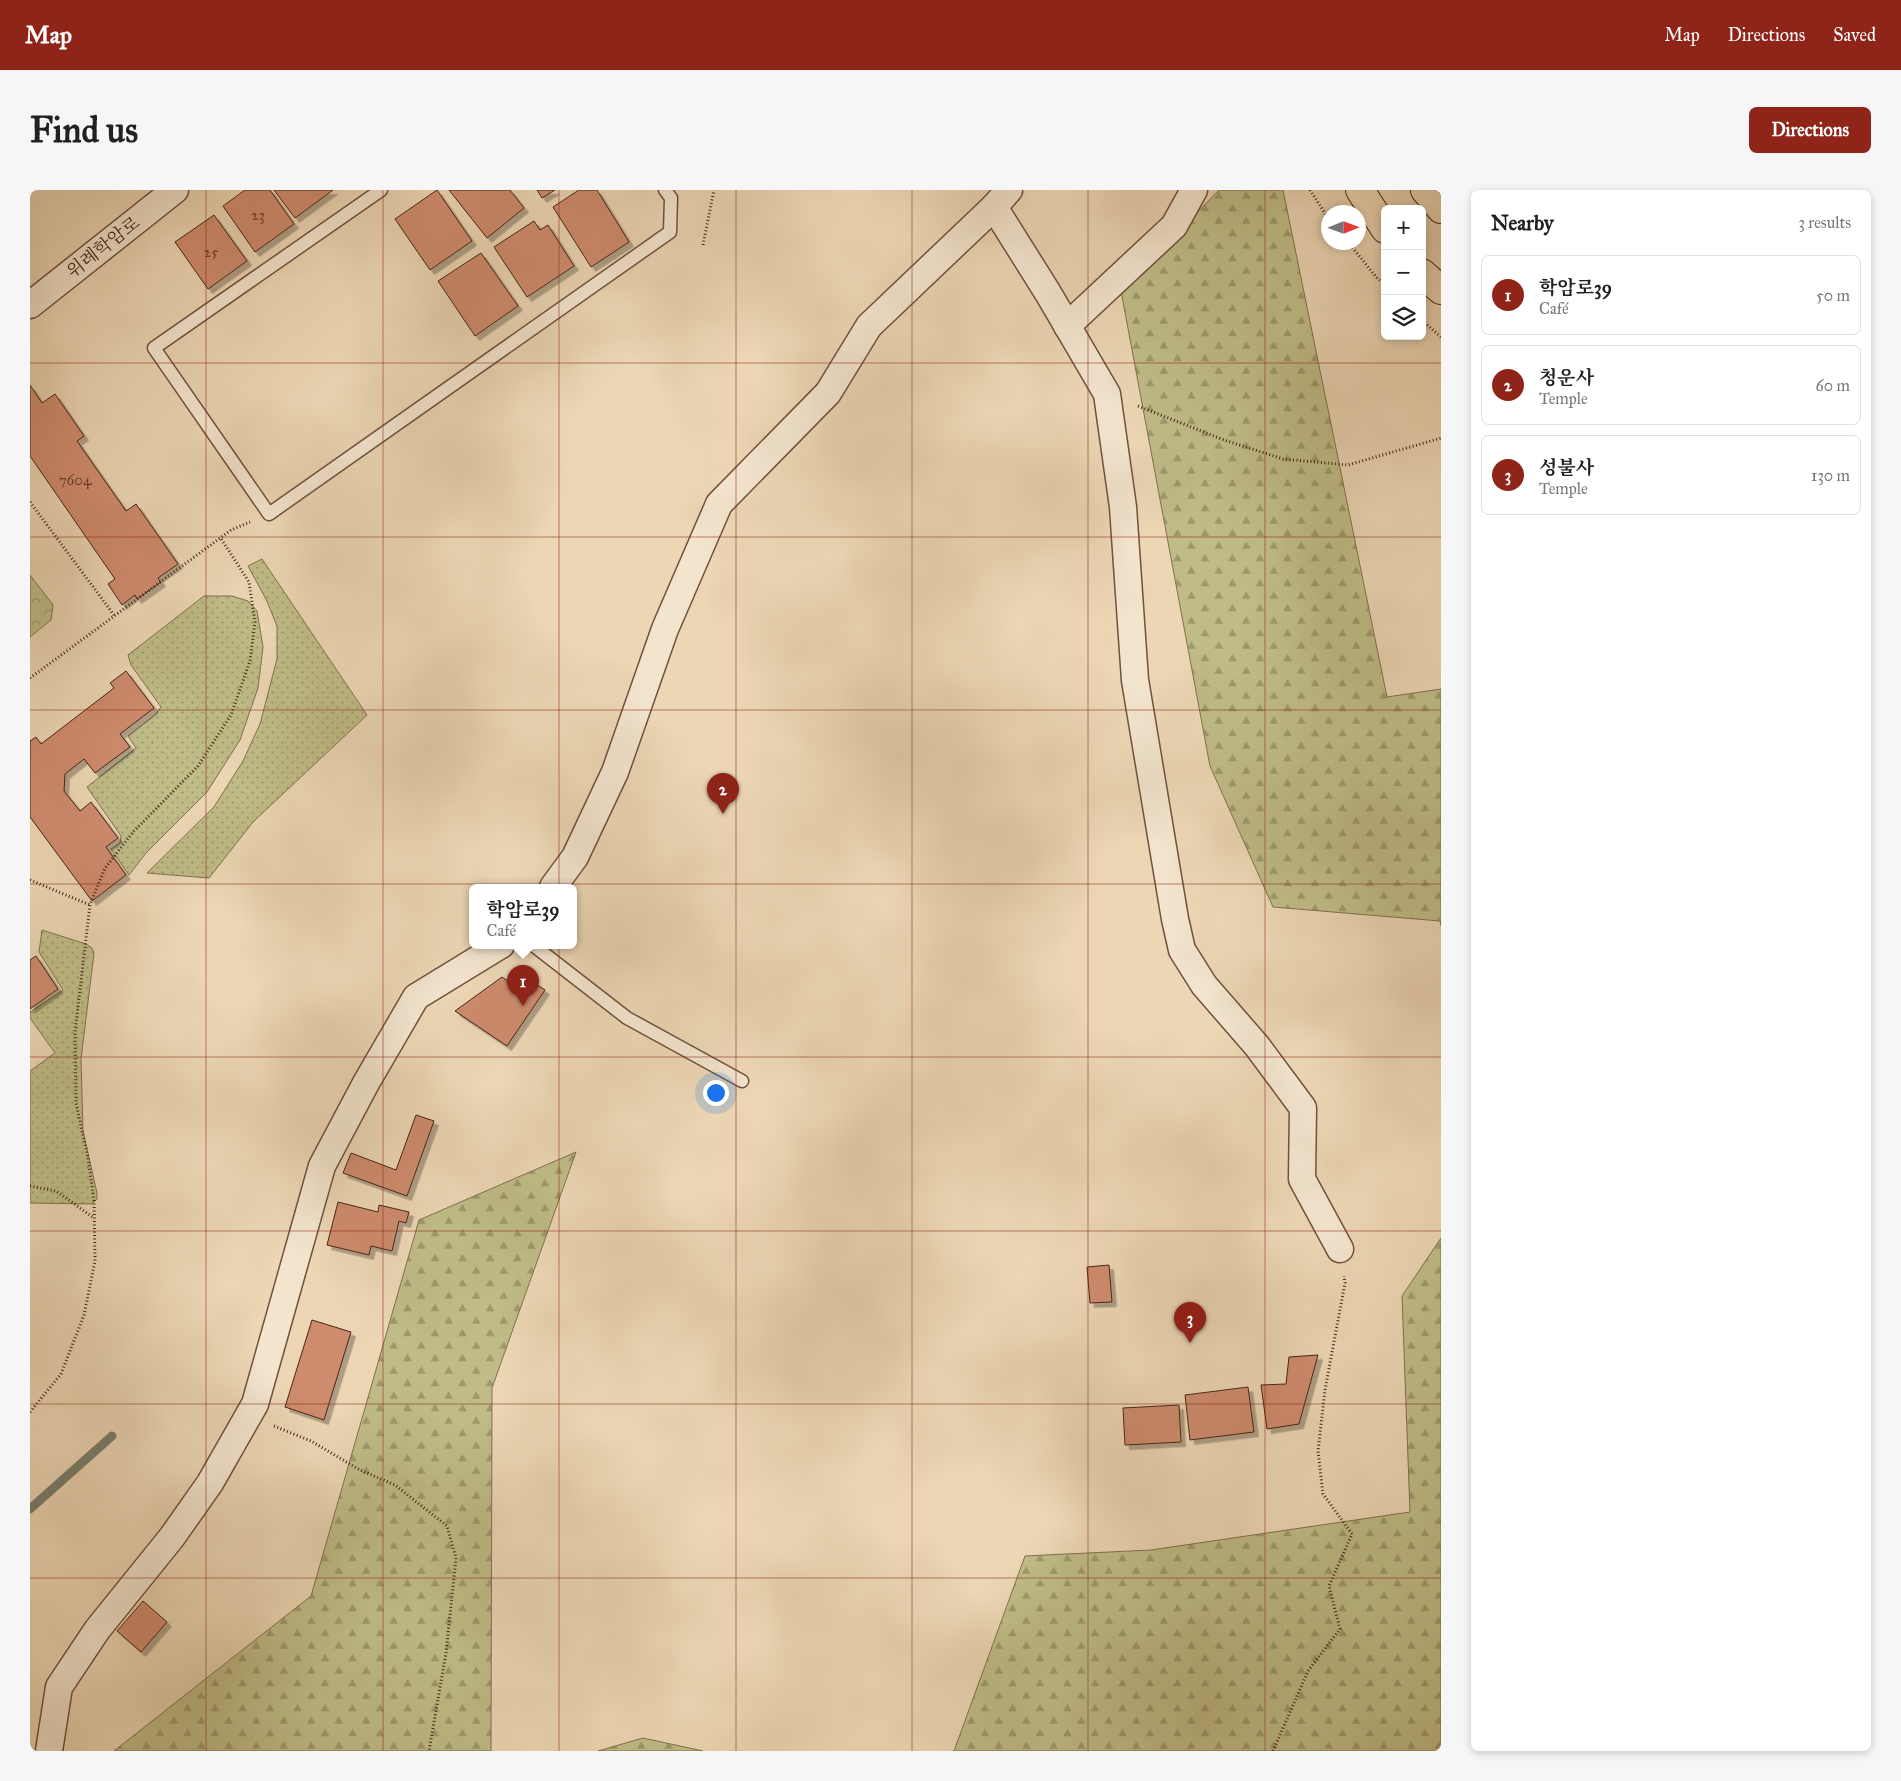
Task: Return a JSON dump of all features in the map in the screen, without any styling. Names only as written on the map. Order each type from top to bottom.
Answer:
[{"type":"main road","points":[[1360,190],[1381,223]]},
{"type":"main road","points":[[1425,190],[1441,209]]},
{"type":"main road","points":[[1426,277],[1441,290]]},
{"type":"street","name":"위례학암로","points":[[30,305],[175,190]]},
{"type":"street","points":[[1067,326],[1174,226],[1194,190]]},
{"type":"street","points":[[555,884],[575,857],[615,772],[665,629],[719,504],[828,393],[869,326],[1002,199],[1067,326],[1107,394],[1122,507],[1135,680],[1174,919],[1182,950],[1204,985],[1257,1046],[1303,1108],[1302,1179],[1340,1249]]},
{"type":"street","points":[[49,1751],[59,1687],[97,1630],[172,1537],[210,1483],[255,1404],[322,1166],[366,1083],[416,997],[494,949]]},
{"type":"lane","points":[[381,190],[154,348],[269,514],[670,232],[671,198],[665,190]]},
{"type":"lane","points":[[538,949],[627,1018],[742,1081]]},
{"type":"path","points":[[703,245],[714,190]]},
{"type":"path","points":[[1310,190],[1321,207]]},
{"type":"path","points":[[1354,250],[1381,282]]},
{"type":"path","points":[[1426,324],[1441,337]]},
{"type":"path","points":[[1107,394],[1224,440],[1283,459],[1348,465],[1441,438]]},
{"type":"path","points":[[30,502],[114,615]]},
{"type":"path","points":[[30,678],[220,537],[231,530],[269,514]]},
{"type":"path","points":[[30,1412],[61,1374],[84,1315],[95,1262],[94,1200],[88,1158],[76,1103],[75,1032],[90,905],[105,868],[134,831],[198,766],[231,715],[250,660],[255,622],[249,582],[220,537]]},
{"type":"path","points":[[30,880],[90,905]]},
{"type":"path","points":[[30,1186],[56,1191],[94,1218]]},
{"type":"path","points":[[1273,1751],[1308,1671],[1340,1629],[1329,1586],[1352,1534],[1323,1494],[1318,1450],[1325,1390],[1345,1283],[1340,1249]]},
{"type":"path","points":[[248,1414],[311,1441],[360,1470],[394,1484],[447,1526],[456,1558],[446,1653],[429,1751]]},
{"type":"green space","points":[[1219,190],[1283,190],[1387,697],[1441,689],[1441,926],[1440,921],[1273,907],[1210,766],[1121,291]]},
{"type":"green space","points":[[262,559],[367,715],[253,822],[209,878],[147,873],[214,807],[243,761],[260,724],[277,659],[277,626],[267,601],[248,566]]},
{"type":"green space","points":[[30,575],[53,605],[51,620],[30,637]]},
{"type":"green space","points":[[204,596],[232,596],[248,601],[257,611],[263,647],[258,688],[240,740],[207,792],[146,853],[129,875],[111,849],[120,843],[121,836],[87,787],[136,748],[128,736],[155,715],[161,707],[131,665],[128,655]]},
{"type":"green space","points":[[42,930],[86,944],[92,948],[94,953],[81,1059],[83,1131],[97,1193],[97,1199],[92,1204],[30,1203],[30,1071],[55,1053],[30,1018],[30,1012],[63,990],[39,952]]},
{"type":"green space","points":[[576,1152],[492,1388],[491,1751],[114,1751],[311,1596],[419,1220]]},
{"type":"green space","points":[[1441,1238],[1441,1751],[954,1751],[1025,1556],[1151,1550],[1410,1512],[1402,1296]]},
{"type":"green space","points":[[643,1738],[703,1751],[598,1751]]},
{"type":"building","points":[[245,190],[270,190],[294,224],[255,252],[223,206]]},
{"type":"building","points":[[274,190],[333,190],[295,218]]},
{"type":"building","points":[[437,190],[472,241],[430,270],[395,219]]},
{"type":"building","points":[[449,190],[510,190],[524,208],[487,238]]},
{"type":"building","points":[[537,190],[555,190],[542,198]]},
{"type":"building","points":[[579,190],[597,190],[629,242],[591,267],[553,207]]},
{"type":"building","points":[[214,215],[247,261],[208,289],[175,242]]},
{"type":"building","points":[[534,221],[540,230],[548,225],[574,266],[527,297],[494,247]]},
{"type":"building","points":[[481,253],[518,306],[475,336],[438,281]]},
{"type":"building","points":[[30,385],[42,403],[55,394],[84,436],[77,441],[126,511],[136,504],[178,564],[158,578],[161,582],[137,599],[135,595],[122,605],[108,584],[115,579],[30,456]]},
{"type":"building","points":[[126,671],[154,708],[120,734],[130,747],[95,773],[84,759],[65,774],[64,791],[80,811],[91,802],[118,838],[106,847],[126,875],[92,901],[30,817],[30,741],[36,737],[41,744],[114,688],[110,683]]},
{"type":"building","points":[[36,956],[58,989],[30,1009],[30,960]]},
{"type":"building","points":[[524,976],[545,990],[507,1046],[455,1011],[502,977],[516,987]]},
{"type":"building","points":[[416,1115],[434,1121],[407,1196],[343,1173],[351,1153],[396,1170]]},
{"type":"building","points":[[338,1202],[378,1212],[379,1205],[409,1212],[406,1223],[399,1221],[392,1251],[371,1246],[369,1255],[327,1245]]},
{"type":"building","points":[[1109,1265],[1112,1302],[1090,1303],[1087,1267]]},
{"type":"building","points":[[312,1320],[351,1332],[324,1420],[285,1407]]},
{"type":"building","points":[[1318,1355],[1299,1424],[1267,1429],[1261,1385],[1286,1384],[1289,1357]]},
{"type":"building","points":[[1248,1387],[1254,1432],[1190,1440],[1185,1395]]},
{"type":"building","points":[[1179,1405],[1181,1442],[1125,1445],[1123,1408]]},
{"type":"building","points":[[143,1601],[167,1622],[141,1652],[117,1631]]},
{"type":"waterway","points":[[30,1509],[112,1436]]},
{"type":"place","name":"청운사","points":[[723,814]]},
{"type":"place","name":"학암로39","points":[[523,1006]]},
{"type":"place","name":"성불사","points":[[1190,1343]]}]
